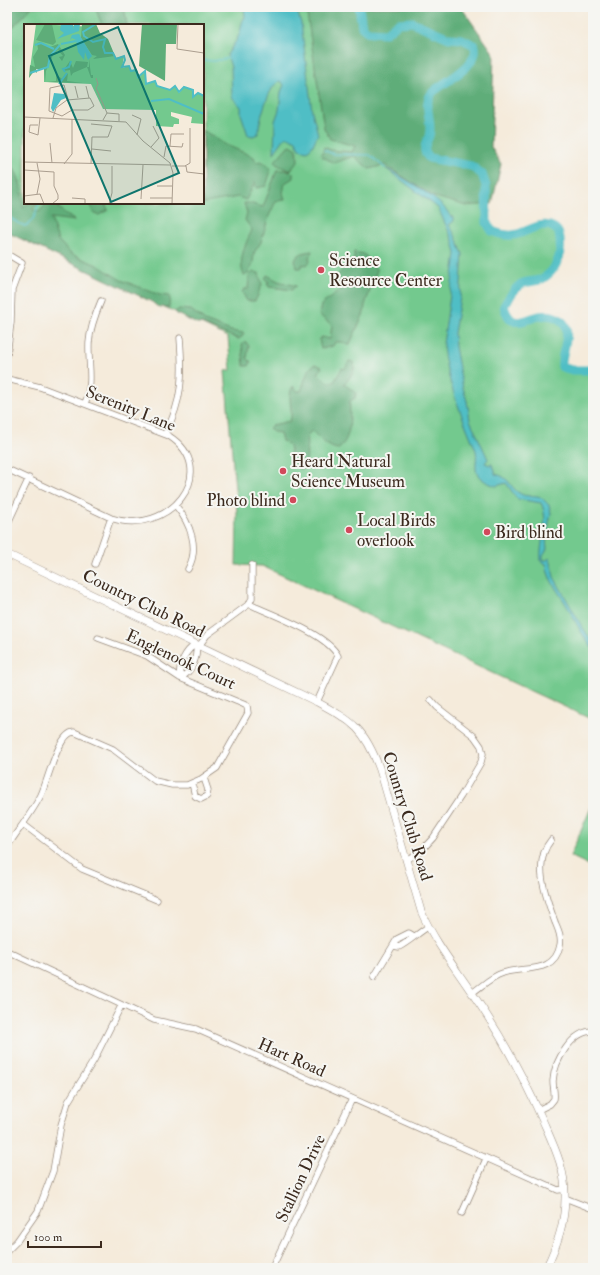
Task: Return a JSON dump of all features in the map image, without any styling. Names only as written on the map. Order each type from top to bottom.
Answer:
[{"type":"main road","name":"Country Club Road","points":[[7,554],[316,702],[345,717],[361,730],[372,748],[421,911],[438,945],[499,1033],[538,1110],[559,1157],[566,1198],[560,1232],[546,1268]]},
{"type":"street","points":[[7,254],[22,263],[12,290],[11,322],[7,355]]},
{"type":"street","points":[[85,404],[91,382],[89,338],[93,320],[101,301]]},
{"type":"street","points":[[165,434],[176,412],[181,387],[180,338]]},
{"type":"street","name":"Serenity Lane","points":[[7,379],[34,386],[85,404],[165,434],[174,440],[183,449],[189,464],[190,477],[187,489],[176,506]]},
{"type":"street","points":[[7,469],[29,478],[111,518],[128,521],[144,520],[162,515],[176,506],[188,522],[192,536],[193,557],[188,569]]},
{"type":"street","points":[[8,523],[29,478]]},
{"type":"street","points":[[95,564],[111,518]]},
{"type":"street","points":[[197,645],[197,654],[188,674],[180,678],[179,670],[188,649],[197,645],[207,635],[249,604],[252,598],[252,565]]},
{"type":"street","points":[[249,604],[317,636],[332,646],[338,656],[316,702]]},
{"type":"street","name":"Englenook Court","points":[[98,638],[147,656],[180,678],[247,706],[249,709],[222,763],[204,778]]},
{"type":"street","points":[[406,860],[420,852],[434,838],[481,762],[483,754],[482,746],[474,736],[437,707],[431,700]]},
{"type":"street","points":[[7,847],[41,795],[58,749],[65,735],[69,732],[74,732],[105,745],[155,781],[172,785],[192,783],[204,778],[208,790],[207,796],[201,799],[195,796],[192,783]]},
{"type":"street","points":[[23,824],[82,869],[157,900]]},
{"type":"street","points":[[472,993],[500,974],[514,970],[542,968],[552,961],[559,951],[560,938],[545,893],[543,878],[544,852],[551,840]]},
{"type":"street","points":[[374,977],[397,939],[409,933],[414,936],[428,926]]},
{"type":"street","name":"Hart Road","points":[[7,951],[121,1006],[154,1020],[196,1029],[486,1159],[558,1190],[565,1189]]},
{"type":"street","points":[[7,1251],[18,1241],[38,1212],[53,1171],[61,1125],[68,1102],[94,1060],[121,1006]]},
{"type":"street","points":[[538,1110],[550,1104],[554,1099],[554,1073],[570,1042],[579,1034],[593,1031]]},
{"type":"street","name":"Stallion Drive","points":[[272,1268],[352,1099]]},
{"type":"street","points":[[462,1213],[486,1159]]},
{"type":"street","points":[[566,1198],[593,1209]]},
{"type":"green space","points":[[7,7],[359,7],[486,185],[487,222],[491,232],[504,236],[512,236],[546,227],[552,227],[557,231],[559,240],[559,254],[555,266],[537,280],[525,282],[518,286],[504,306],[508,316],[513,321],[526,321],[541,316],[549,316],[557,319],[565,327],[567,336],[561,367],[572,371],[593,370],[593,720],[262,566],[236,565],[237,512],[225,371],[231,370],[228,337],[7,232]]},
{"type":"green space","points":[[7,7],[32,7],[7,33]]},
{"type":"green space","points":[[95,7],[124,7],[127,24],[102,24]]},
{"type":"green space","points":[[306,7],[461,7],[494,54],[491,147],[501,164],[492,204],[466,206],[432,196],[385,165],[369,169],[354,156],[334,163],[321,156],[324,147],[331,150],[352,152],[355,146],[330,139],[324,128]]},
{"type":"green space","points":[[204,131],[224,144],[254,157],[256,162],[261,161],[270,168],[270,174],[266,186],[256,188],[255,182],[246,200],[238,197],[204,203]]},
{"type":"green space","points":[[291,145],[297,149],[298,161],[290,171],[276,164],[275,161],[287,147]]},
{"type":"green space","points":[[7,162],[12,166],[18,176],[23,208],[28,204],[38,204],[32,209],[39,212],[46,204],[67,204],[57,207],[75,221],[51,218],[58,240],[71,254],[97,265],[121,280],[160,295],[170,296],[169,307],[158,307],[152,302],[7,232]]},
{"type":"green space","points":[[277,170],[285,170],[293,173],[293,178],[285,183],[283,193],[285,200],[276,201],[269,216],[261,242],[254,253],[253,263],[248,274],[244,275],[241,264],[243,252],[252,230],[245,220],[247,213],[244,203],[263,207]]},
{"type":"green space","points":[[90,204],[105,204],[108,210],[99,215],[93,213]]},
{"type":"green space","points":[[312,251],[309,258],[310,261],[307,265],[303,264],[300,268],[297,268],[295,261],[296,258],[304,252]]},
{"type":"green space","points":[[354,252],[364,254],[377,270],[365,305],[364,313],[349,346],[342,342],[335,342],[333,346],[321,349],[319,339],[322,337],[330,339],[332,325],[319,315],[321,305],[344,287],[334,278],[346,266],[354,264]]},
{"type":"green space","points":[[253,272],[259,273],[262,285],[255,301],[247,301],[242,292],[244,289],[248,289],[249,276]]},
{"type":"green space","points":[[267,275],[278,281],[296,286],[292,290],[269,287],[267,284],[269,282],[265,279]]},
{"type":"green space","points":[[179,309],[191,310],[205,321],[231,331],[244,333],[242,337],[238,339],[203,324],[197,324],[177,314],[175,312]]},
{"type":"green space","points":[[245,341],[249,346],[247,358],[251,362],[249,366],[244,366],[242,344]]},
{"type":"green space","points":[[349,361],[353,362],[354,369],[344,384],[356,393],[355,398],[350,401],[349,426],[346,438],[339,449],[335,449],[324,443],[312,431],[307,435],[307,457],[305,468],[300,469],[295,465],[288,444],[282,441],[280,433],[273,432],[269,428],[272,425],[290,421],[291,390],[293,386],[297,391],[301,391],[308,372],[312,366],[315,364],[322,367],[318,374],[328,382],[334,382],[342,368],[345,369]]},
{"type":"green space","points":[[593,803],[593,867],[570,856]]},
{"type":"water","points":[[244,7],[296,7],[301,23],[312,111],[318,134],[312,147],[307,151],[299,149],[296,141],[288,137],[284,139],[274,153],[275,121],[279,110],[281,92],[284,85],[281,81],[272,88],[265,103],[258,134],[253,136],[248,135],[241,114],[241,107],[232,97],[231,67],[227,55],[240,33],[242,22],[245,17]]},
{"type":"water","points":[[384,167],[431,196],[440,203],[450,216],[453,217],[454,221],[449,225],[463,254],[460,298],[454,333],[455,347],[470,420],[488,459],[485,463],[490,465],[491,463],[495,470],[495,474],[500,475],[507,480],[517,492],[542,498],[549,505],[551,513],[546,538],[547,549],[543,555],[543,560],[547,560],[550,557],[554,577],[593,643],[593,649],[582,634],[549,576],[546,564],[541,561],[545,517],[541,503],[517,499],[506,483],[496,486],[481,479],[478,475],[476,469],[476,451],[460,411],[444,357],[443,344],[456,254],[453,241],[438,208]]},
{"type":"waterway","points":[[359,7],[362,27],[368,32],[386,33],[398,23],[412,22],[449,38],[462,39],[474,45],[475,52],[473,59],[468,65],[461,72],[434,91],[430,96],[428,101],[430,130],[425,152],[429,158],[471,166],[482,174],[486,186],[487,223],[492,231],[513,235],[545,225],[555,228],[559,233],[559,257],[551,272],[542,279],[526,282],[518,286],[504,306],[512,320],[518,322],[545,315],[552,316],[560,320],[565,325],[567,332],[562,367],[572,370],[593,370]]},
{"type":"waterway","points":[[204,60],[214,61],[229,58]]},
{"type":"waterway","points":[[324,150],[333,154],[370,155],[385,168]]},
{"type":"waterway","points":[[7,216],[25,226],[33,219],[39,204]]},
{"type":"place","name":"Science Resource Center","points":[[321,270]]},
{"type":"place","name":"Heard Natural Science Museum","points":[[283,471]]},
{"type":"place","name":"Photo blind","points":[[293,500]]},
{"type":"place","name":"Local Birds overlook","points":[[349,530]]},
{"type":"place","name":"Bird blind","points":[[487,532]]}]
